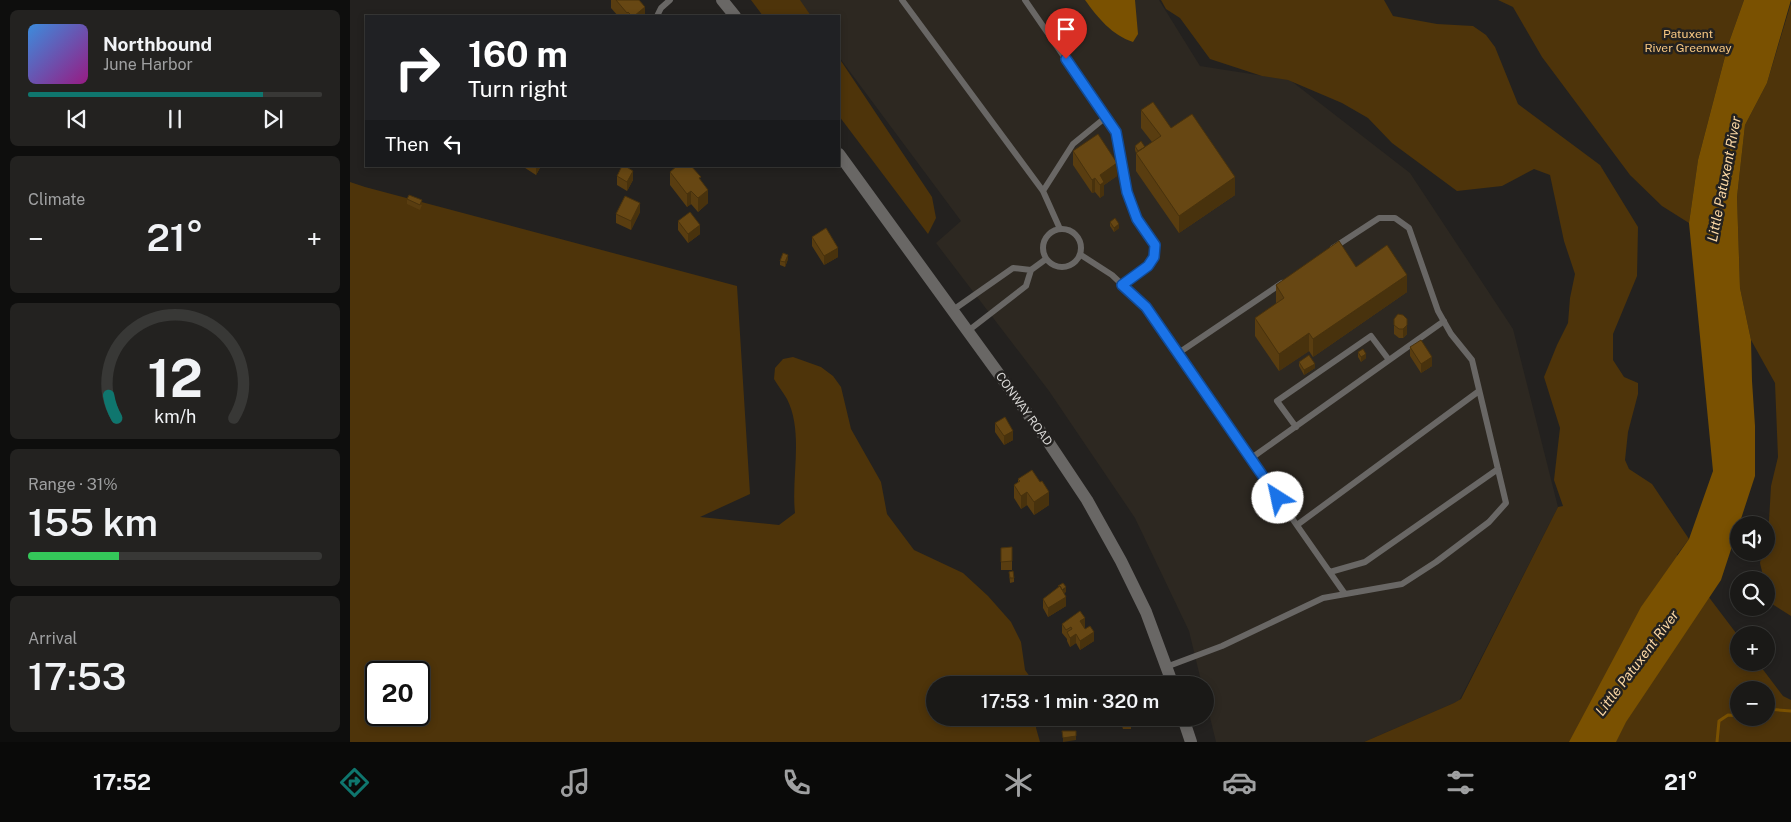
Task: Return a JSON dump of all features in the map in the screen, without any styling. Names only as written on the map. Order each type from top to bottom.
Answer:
[{"type":"street","points":[[722,0],[733,15]]},
{"type":"street","name":"CONWAY ROAD","points":[[840,155],[1049,443],[1087,500],[1121,561],[1146,612],[1170,676]]},
{"type":"street","points":[[1186,726],[1191,742]]},
{"type":"lane","points":[[657,15],[660,8],[670,0]]},
{"type":"lane","points":[[902,0],[1043,191],[1060,229]]},
{"type":"lane","points":[[1025,0],[1116,132],[1127,192],[1137,219],[1155,245],[1154,257],[1148,266],[1122,285]]},
{"type":"lane","points":[[1043,191],[1073,144],[1106,118]]},
{"type":"lane","points":[[1166,667],[1222,646],[1323,598],[1402,584],[1436,562],[1489,522],[1506,503],[1472,360],[1451,334],[1438,311],[1409,228],[1395,218],[1379,218],[1330,250]]},
{"type":"lane","points":[[1060,229],[1074,232],[1082,249],[1081,255],[1074,264],[1062,268],[1050,264],[1046,260],[1043,246],[1048,234],[1060,229]]},
{"type":"lane","points":[[1081,255],[1112,275],[1146,307],[1345,594]]},
{"type":"lane","points":[[968,331],[1026,286],[1031,270],[1046,260]]},
{"type":"lane","points":[[953,310],[1014,268],[1031,270]]},
{"type":"lane","points":[[1177,354],[1290,278]]},
{"type":"lane","points":[[1250,459],[1444,321]]},
{"type":"lane","points":[[1296,427],[1277,401],[1371,336],[1389,360]]},
{"type":"lane","points":[[1297,525],[1479,391]]},
{"type":"lane","points":[[1330,572],[1365,562],[1498,469]]},
{"type":"shaded area","points":[[797,0],[1159,0],[1200,66],[1290,80],[1410,173],[1513,329],[1558,507],[1459,701],[1364,742],[1216,742],[1212,726],[1214,726],[1214,676],[1200,676],[1189,631],[1135,518],[1049,391],[936,243],[961,221],[840,58],[840,15],[808,15]]},
{"type":"green space","points":[[751,0],[800,0],[810,15],[762,15]]},
{"type":"green space","points":[[1161,0],[1384,0],[1393,16],[1437,24],[1473,26],[1486,35],[1495,47],[1518,104],[1600,165],[1638,227],[1637,276],[1613,334],[1613,360],[1624,377],[1638,383],[1638,394],[1628,432],[1625,460],[1629,469],[1652,484],[1689,539],[1677,555],[1731,626],[1730,671],[1764,671],[1772,681],[1730,681],[1730,726],[1775,726],[1775,685],[1783,696],[1791,700],[1791,742],[1364,742],[1461,699],[1558,507],[1563,506],[1554,480],[1560,428],[1544,377],[1568,323],[1570,298],[1575,274],[1564,241],[1550,175],[1534,169],[1502,186],[1457,191],[1392,143],[1368,118],[1342,103],[1288,80],[1262,76],[1210,59],[1180,18],[1166,9]]},
{"type":"green space","name":"Patuxent River Greenway","points":[[1498,0],[1744,0],[1728,45],[1698,160],[1689,223],[1662,206],[1630,175],[1542,57],[1513,7]]},
{"type":"green space","points":[[1791,3],[1791,616],[1775,606],[1775,571],[1762,571],[1760,563],[1760,561],[1775,561],[1775,516],[1769,516],[1771,486],[1778,457],[1775,383],[1751,340],[1740,288],[1737,197],[1745,125],[1767,83]]},
{"type":"green space","points":[[840,59],[932,197],[936,218],[928,234],[840,117]]},
{"type":"green space","points":[[350,182],[737,286],[750,494],[700,517],[779,525],[795,513],[795,426],[787,399],[774,379],[775,368],[783,359],[793,357],[821,367],[833,376],[841,387],[851,429],[881,482],[887,514],[914,550],[963,573],[988,596],[1011,622],[1021,642],[1025,670],[1029,676],[926,676],[926,726],[1036,726],[1040,742],[350,742]]},
{"type":"water","points":[[1085,0],[1135,0],[1138,34],[1133,42],[1118,35],[1106,25]]},
{"type":"water","name":"Little Patuxent River","points":[[1744,0],[1791,0],[1767,83],[1745,125],[1737,197],[1740,288],[1751,340],[1755,476],[1742,516],[1730,516],[1730,552],[1721,580],[1626,722],[1616,742],[1569,742],[1641,607],[1689,539],[1713,471],[1689,223],[1698,160],[1728,45]]},
{"type":"building","points":[[616,0],[639,0],[645,7],[635,15],[627,13]]},
{"type":"building","points":[[1153,102],[1171,128],[1192,114],[1235,177],[1179,216],[1136,153],[1161,136],[1141,110]]},
{"type":"building","points":[[1098,134],[1117,163],[1100,175],[1104,182],[1100,185],[1095,178],[1092,180],[1073,151]]},
{"type":"building","points":[[1141,141],[1145,147],[1138,151],[1135,146]]},
{"type":"building","points":[[622,167],[627,167],[633,171],[627,182],[617,176]]},
{"type":"building","points":[[676,167],[692,167],[701,177],[699,178],[708,190],[698,198],[691,191],[687,194],[670,172]]},
{"type":"building","points":[[409,195],[422,200],[420,205],[407,199]]},
{"type":"building","points":[[625,196],[640,203],[631,221],[616,214]]},
{"type":"building","points":[[690,212],[700,225],[688,234],[678,221]]},
{"type":"building","points":[[1115,218],[1119,224],[1114,228],[1110,222]]},
{"type":"building","points":[[826,228],[838,248],[824,256],[812,237]]},
{"type":"building","points":[[1339,241],[1356,267],[1387,245],[1407,275],[1313,339],[1309,333],[1279,354],[1255,318],[1284,298],[1276,285]]},
{"type":"building","points":[[783,253],[788,255],[785,262],[780,261]]},
{"type":"building","points":[[1398,314],[1403,315],[1407,319],[1407,325],[1403,329],[1399,329],[1394,325],[1394,319]]},
{"type":"building","points":[[1421,340],[1432,357],[1421,364],[1410,347]]},
{"type":"building","points":[[1363,349],[1366,354],[1361,357],[1358,352]]},
{"type":"building","points":[[1309,355],[1315,364],[1304,370],[1299,362]]},
{"type":"building","points":[[1005,417],[1013,431],[1004,436],[995,423]]},
{"type":"building","points":[[1032,470],[1049,492],[1034,502],[1027,492],[1021,496],[1014,485],[1020,481],[1018,479]]},
{"type":"building","points":[[1012,547],[1012,561],[1001,562],[1001,548]]},
{"type":"building","points":[[1013,571],[1014,578],[1010,578],[1009,572]]},
{"type":"building","points":[[1063,583],[1066,587],[1062,590],[1058,586]]},
{"type":"building","points":[[1060,586],[1066,597],[1048,608],[1043,599]]},
{"type":"building","points":[[1080,611],[1085,618],[1080,621],[1085,629],[1090,626],[1094,632],[1080,641],[1076,634],[1070,638],[1067,632],[1072,629],[1071,627],[1066,630],[1062,624]]},
{"type":"building","points":[[1062,731],[1076,731],[1076,736],[1063,738]]},
{"type":"waterway","points":[[1775,710],[1791,711]]},
{"type":"waterway","points":[[1717,742],[1719,721],[1730,715]]},
{"type":"route","points":[[1066,59],[1116,132],[1127,192],[1137,219],[1155,245],[1154,257],[1148,266],[1122,285],[1146,307],[1278,498]]}]
